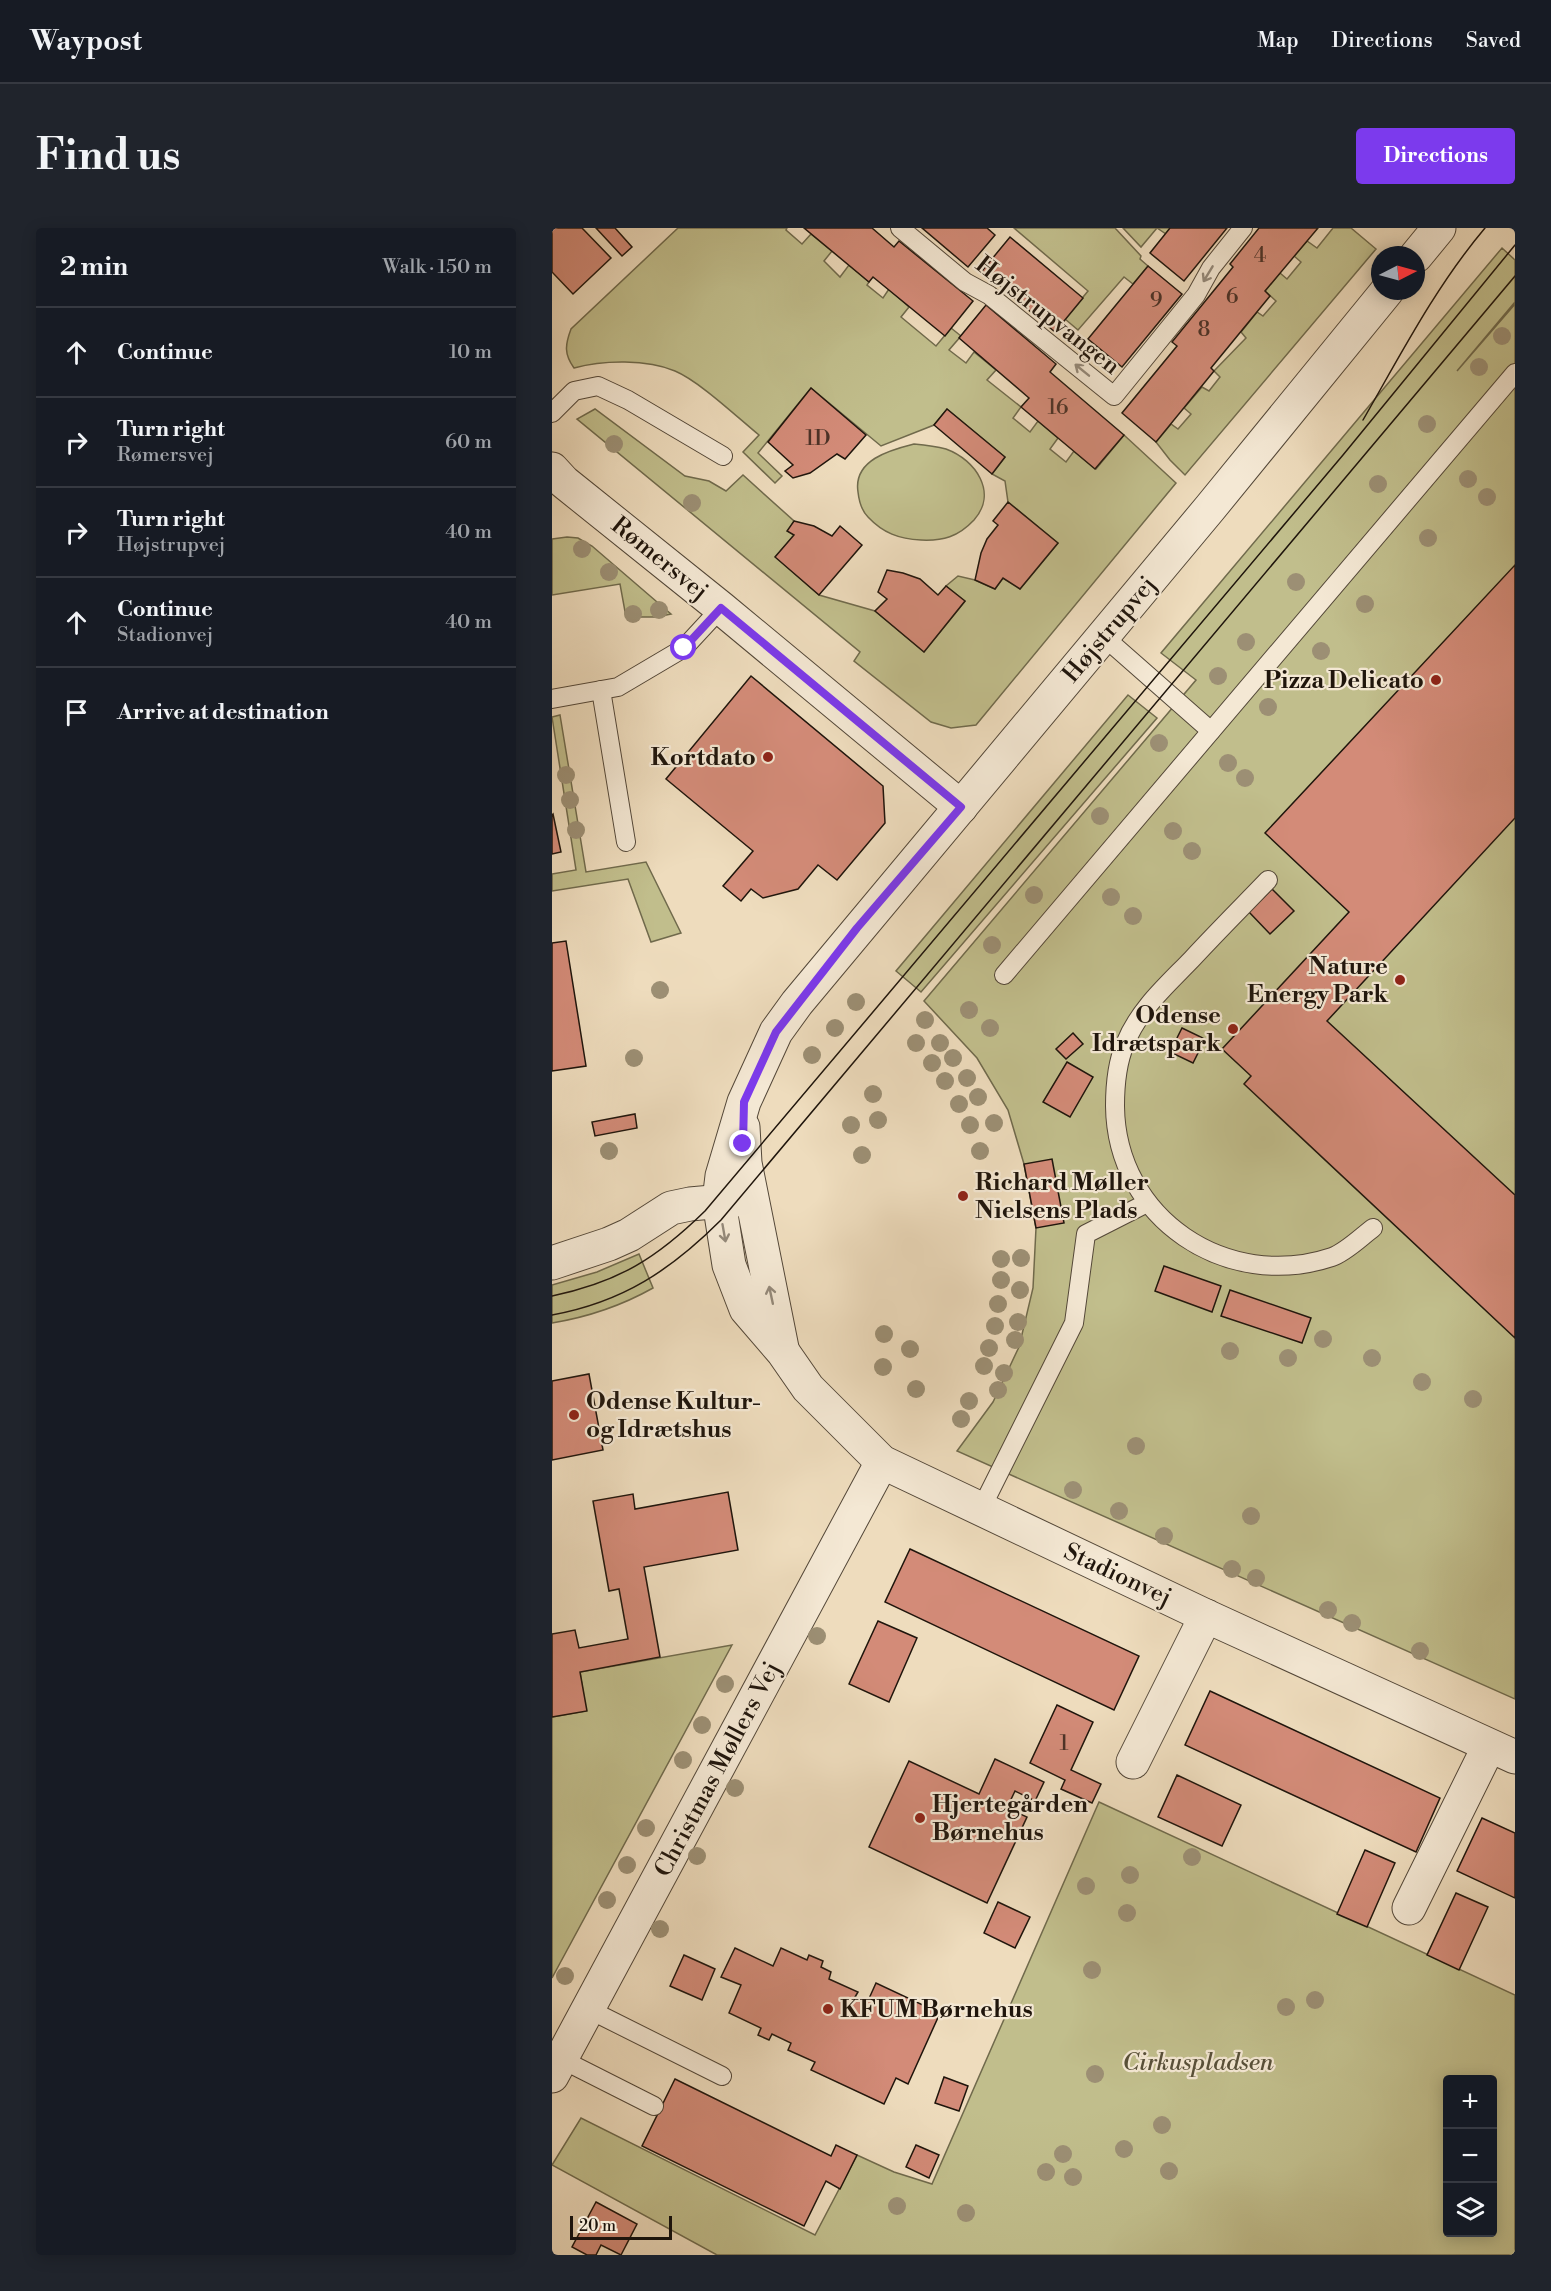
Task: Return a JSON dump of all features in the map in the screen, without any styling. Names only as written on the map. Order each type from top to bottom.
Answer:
[{"type":"street","points":[[1424,246],[1439,228]]},
{"type":"street","name":"Højstrupvej","points":[[828,965],[1380,300]]},
{"type":"street","name":"Rømersvej","points":[[556,482],[721,608],[961,807]]},
{"type":"street","name":"Stadionvej","points":[[828,965],[776,1032],[744,1102],[722,1176],[719,1201],[729,1265],[746,1309],[783,1352],[808,1388],[882,1462],[1206,1616],[1502,1751],[1409,1908]]},
{"type":"street","name":"Stadionvej","points":[[744,1102],[743,1144],[783,1352]]},
{"type":"street","points":[[552,1263],[609,1245],[671,1208],[690,1204],[752,1199]]},
{"type":"street","name":"Christmas Møllers Vej","points":[[557,2067],[882,1462]]},
{"type":"street","points":[[1133,1762],[1206,1616]]},
{"type":"lane","name":"Højstrupvangen","points":[[900,228],[965,282],[989,295],[1114,396],[1196,295],[1211,268],[1243,228]]},
{"type":"lane","points":[[1004,975],[1515,373]]},
{"type":"lane","points":[[552,413],[574,391],[598,386],[628,400],[723,456]]},
{"type":"lane","points":[[552,699],[618,687],[684,648],[721,608]]},
{"type":"lane","points":[[1103,636],[1211,731]]},
{"type":"lane","points":[[601,690],[626,842]]},
{"type":"lane","points":[[1268,880],[1145,1008],[1125,1044],[1115,1084],[1115,1126],[1126,1167],[1147,1203],[1176,1232],[1212,1253],[1252,1265],[1294,1266],[1335,1256],[1373,1228]]},
{"type":"lane","points":[[981,1509],[1074,1323],[1086,1234],[1147,1203]]},
{"type":"lane","points":[[588,2009],[722,2076]]},
{"type":"lane","points":[[557,2067],[654,2106]]},
{"type":"green space","points":[[678,228],[787,228],[786,230],[802,244],[811,234],[832,251],[824,261],[840,277],[849,265],[869,282],[867,285],[883,298],[889,289],[909,307],[901,317],[936,346],[951,328],[961,336],[949,350],[966,363],[974,352],[996,370],[987,380],[1021,407],[1013,418],[1030,432],[1038,421],[1058,438],[1050,449],[1066,462],[1074,451],[1096,469],[1124,435],[1176,483],[976,725],[951,728],[931,722],[854,661],[860,652],[577,419],[595,409],[685,476],[709,481],[726,491],[743,475],[794,521],[788,531],[794,535],[776,557],[819,595],[875,611],[924,652],[965,601],[946,586],[958,576],[975,580],[995,589],[1003,578],[1020,589],[1058,543],[1008,502],[1005,481],[992,474],[1005,457],[947,409],[934,425],[881,446],[811,388],[758,453],[782,476],[775,483],[743,452],[759,435],[685,376],[664,367],[625,362],[598,363],[574,368],[566,349],[571,329]]},
{"type":"green space","points":[[1014,228],[1115,228],[1148,266],[1133,284],[1124,277],[1078,330],[1065,319],[1088,291]]},
{"type":"green space","points":[[1123,228],[1157,228],[1141,247]]},
{"type":"green space","points":[[1157,228],[1170,228],[1166,234]]},
{"type":"green space","points":[[1333,228],[1351,228],[1372,246],[1371,255],[1185,475],[1156,442],[1171,424],[1178,429],[1191,414],[1184,408],[1202,387],[1209,391],[1220,377],[1214,371],[1246,338],[1241,332],[1257,312],[1263,316],[1276,301],[1265,291],[1280,273],[1287,279],[1301,262],[1294,256],[1307,241],[1317,248]]},
{"type":"green space","name":"Odense Idrætspark","points":[[1502,248],[1515,260],[1515,302],[1457,371],[1515,304],[1515,1699],[957,1451],[993,1402],[1019,1347],[1033,1288],[1036,1228],[1024,1164],[1008,1110],[977,1058],[924,1001],[1196,680],[1161,653]]},
{"type":"green space","points":[[914,444],[942,448],[957,454],[974,469],[984,489],[981,510],[974,520],[950,537],[929,540],[899,537],[874,523],[861,505],[858,481],[867,464],[884,453]]},
{"type":"green space","points":[[578,538],[592,546],[671,614],[656,617],[626,617],[620,584],[552,595],[552,539]]},
{"type":"green space","points":[[1128,695],[1157,718],[921,992],[896,971]]},
{"type":"green space","points":[[560,715],[586,872],[646,862],[681,933],[651,942],[628,879],[552,891],[552,874],[576,870],[552,717]]},
{"type":"green space","points":[[639,1254],[653,1288],[604,1310],[552,1323],[552,1285],[597,1272]]},
{"type":"green space","points":[[732,1645],[552,1978],[552,1717],[586,1711],[580,1672]]},
{"type":"green space","name":"Cirkuspladsen","points":[[1099,1802],[1515,1995],[1515,2255],[717,2255],[552,2165],[581,2118],[815,2235],[857,2155],[894,2172],[932,2184]]},
{"type":"building","points":[[552,228],[582,228],[611,258],[573,294],[552,272]]},
{"type":"building","points":[[596,228],[615,228],[632,247],[622,256]]},
{"type":"building","points":[[804,228],[872,228],[894,247],[899,241],[973,301],[945,336],[873,277],[869,282]]},
{"type":"building","points":[[922,228],[987,228],[995,235],[968,267]]},
{"type":"building","points":[[1170,228],[1227,228],[1184,281],[1150,253]]},
{"type":"building","points":[[1259,228],[1318,228],[1265,291],[1270,296],[1211,368],[1214,371],[1156,442],[1122,413],[1177,346],[1172,342],[1233,267],[1230,264]]},
{"type":"building","points":[[1010,237],[1083,298],[1055,332],[982,271]]},
{"type":"building","points":[[1148,266],[1182,294],[1122,367],[1088,339]]},
{"type":"building","points":[[986,305],[1056,364],[1050,372],[1124,435],[1095,469],[1021,407],[1029,398],[959,338]]},
{"type":"building","points":[[811,388],[866,435],[845,459],[837,454],[810,473],[793,478],[785,471],[793,465],[768,442]]},
{"type":"building","points":[[947,409],[1005,457],[992,474],[934,425]]},
{"type":"building","points":[[1008,502],[1058,543],[1020,589],[1003,578],[995,589],[975,580],[981,553],[987,539],[998,525],[993,521]]},
{"type":"building","points":[[794,521],[814,526],[832,536],[840,526],[862,545],[819,595],[775,557],[794,535],[787,531]]},
{"type":"building","name":"Nature Energy Park","points":[[1515,565],[1515,818],[1327,1021],[1515,1195],[1515,1338],[1244,1084],[1251,1076],[1222,1049],[1349,912],[1265,833]]},
{"type":"building","points":[[887,570],[920,579],[938,595],[946,586],[965,601],[924,652],[875,611],[887,599],[878,592]]},
{"type":"building","points":[[751,676],[883,786],[885,823],[837,880],[818,865],[798,889],[763,898],[751,889],[741,901],[723,886],[753,851],[666,779]]},
{"type":"building","points":[[552,815],[561,852],[552,854]]},
{"type":"building","points":[[1272,889],[1294,911],[1270,934],[1249,912]]},
{"type":"building","points":[[566,941],[586,1066],[552,1071],[552,943]]},
{"type":"building","points":[[1182,1028],[1205,1039],[1193,1063],[1170,1052]]},
{"type":"building","points":[[1073,1033],[1083,1044],[1066,1059],[1056,1049]]},
{"type":"building","points":[[1067,1062],[1093,1077],[1070,1117],[1043,1102]]},
{"type":"building","points":[[635,1114],[637,1128],[595,1136],[592,1122]]},
{"type":"building","points":[[1052,1159],[1064,1223],[1036,1228],[1024,1164]]},
{"type":"building","points":[[1164,1266],[1221,1286],[1212,1312],[1155,1291]]},
{"type":"building","points":[[1230,1290],[1311,1318],[1302,1343],[1221,1316]]},
{"type":"building","name":"Odense Kultur- og Idrætshus","points":[[589,1374],[603,1450],[552,1460],[552,1381]]},
{"type":"building","points":[[728,1492],[738,1550],[644,1567],[660,1657],[580,1672],[587,1711],[552,1717],[552,1634],[575,1630],[579,1648],[628,1639],[619,1589],[609,1591],[593,1501],[633,1494],[635,1509]]},
{"type":"building","points":[[910,1549],[1139,1656],[1114,1710],[885,1602]]},
{"type":"building","points":[[878,1621],[917,1638],[889,1702],[849,1684]]},
{"type":"building","points":[[1210,1691],[1440,1798],[1416,1852],[1185,1745]]},
{"type":"building","points":[[1057,1705],[1093,1722],[1071,1770],[1101,1784],[1092,1803],[1061,1789],[1065,1780],[1030,1763]]},
{"type":"building","points":[[995,1759],[1044,1782],[1035,1801],[1015,1791],[1007,1808],[1027,1817],[987,1903],[869,1847],[909,1761],[979,1794]]},
{"type":"building","points":[[1177,1775],[1241,1805],[1222,1846],[1158,1817]]},
{"type":"building","points":[[1482,1818],[1515,1833],[1515,1898],[1457,1871]]},
{"type":"building","points":[[1365,1850],[1395,1863],[1367,1927],[1337,1914]]},
{"type":"building","points":[[1456,1893],[1488,1907],[1459,1970],[1427,1955]]},
{"type":"building","points":[[998,1902],[1030,1917],[1015,1948],[984,1933]]},
{"type":"building","points":[[735,1948],[773,1966],[781,1948],[807,1960],[809,1955],[823,1961],[821,1967],[831,1972],[829,1979],[858,1992],[855,1997],[867,2003],[876,1983],[940,2013],[908,2084],[896,2078],[884,2104],[811,2070],[815,2062],[788,2050],[791,2043],[772,2034],[769,2040],[758,2035],[761,2028],[729,2013],[741,1985],[721,1977]]},
{"type":"building","points":[[684,1955],[715,1969],[702,2000],[670,1986]]},
{"type":"building","points":[[944,2077],[968,2086],[959,2111],[935,2103]]},
{"type":"building","points":[[675,2079],[831,2156],[836,2145],[857,2155],[840,2189],[826,2181],[804,2226],[642,2146]]},
{"type":"building","points":[[916,2145],[939,2155],[929,2178],[906,2167]]},
{"type":"building","points":[[596,2202],[637,2224],[621,2255],[601,2245],[596,2255],[587,2255],[572,2247]]},
{"type":"tram line","points":[[1363,420],[1435,297],[1485,228]]},
{"type":"tram line","points":[[552,1296],[597,1283],[636,1266],[670,1242],[705,1211],[1343,455],[1515,245]]},
{"type":"tram line","points":[[552,1315],[601,1302],[644,1281],[683,1254],[721,1220],[1515,276]]},
{"type":"place","name":"Pizza Delicato","points":[[1436,680]]},
{"type":"place","name":"Kortdato","points":[[768,757]]},
{"type":"place","name":"Nature Energy Park","points":[[1400,980]]},
{"type":"place","name":"Odense Idrætspark","points":[[1233,1029]]},
{"type":"place","name":"Richard Møller Nielsens Plads","points":[[963,1196]]},
{"type":"place","name":"Odense Kultur- og Idrætshus","points":[[574,1415]]},
{"type":"place","name":"Hjertegården Børnehus","points":[[920,1818]]},
{"type":"place","name":"KFUM Børnehus","points":[[828,2009]]},
{"type":"route","points":[[684,648],[721,608],[961,807],[857,928],[776,1032],[744,1102],[743,1144]]}]
